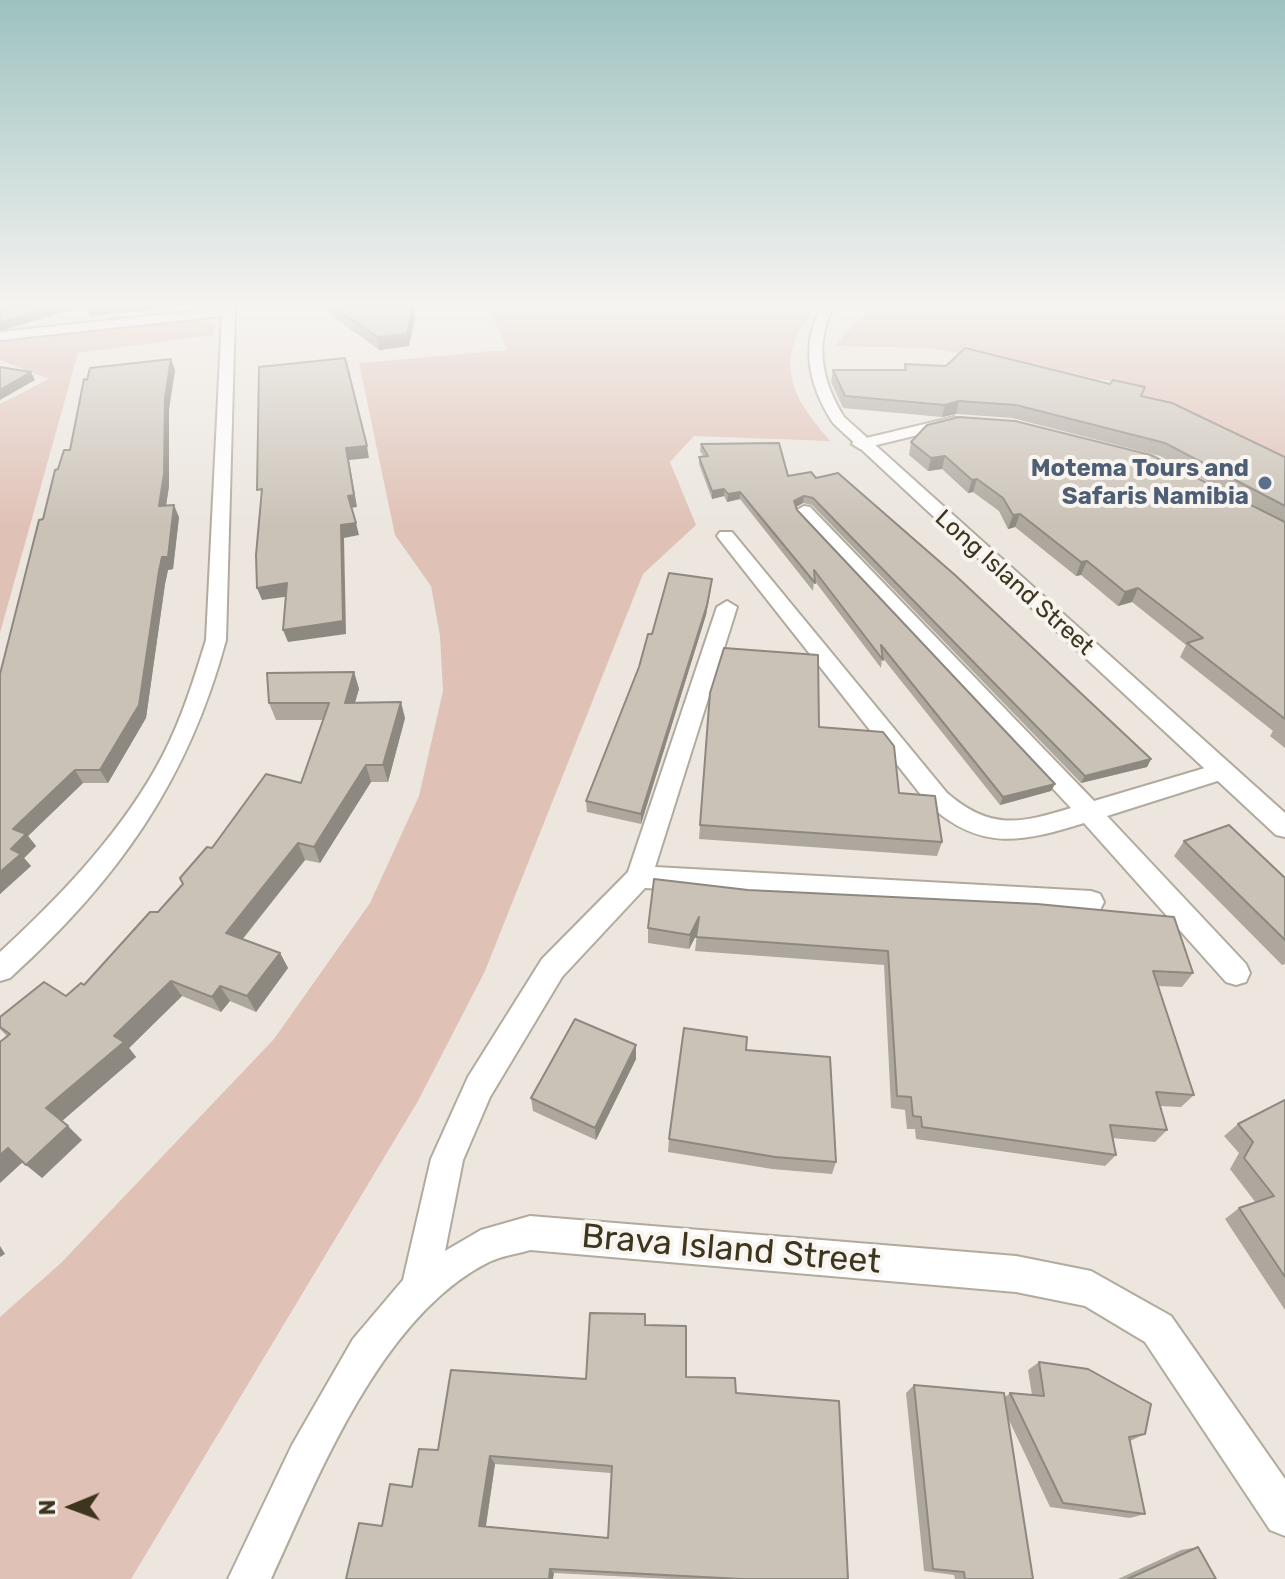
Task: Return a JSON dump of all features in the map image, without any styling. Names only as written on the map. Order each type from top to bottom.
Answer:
[{"type":"street","points":[[0,969],[106,862],[155,795],[188,731],[216,640],[226,379]]},
{"type":"street","name":"Long Island Street","points":[[818,379],[825,402],[860,444],[1285,828]]},
{"type":"street","points":[[860,444],[966,422]]},
{"type":"street","points":[[804,511],[1088,811],[1236,973]]},
{"type":"street","points":[[726,536],[938,799],[956,816],[979,829],[1009,833],[1034,829],[1222,771]]},
{"type":"street","points":[[419,1289],[447,1159],[479,1087],[552,968],[639,877],[727,607]]},
{"type":"street","points":[[639,877],[1091,902]]},
{"type":"street","name":"Brava Island Street","points":[[249,1579],[306,1459],[366,1352],[419,1289],[481,1247],[530,1233],[1016,1274],[1091,1289],[1158,1329],[1285,1515]]},
{"type":"shaded area","points":[[49,379],[71,379],[0,633],[0,404]]},
{"type":"shaded area","points":[[362,379],[792,379],[806,411],[830,441],[694,436],[670,462],[696,525],[643,574],[485,971],[418,1101],[131,1579],[0,1579],[0,1317],[61,1263],[274,1039],[370,903],[419,796],[443,691],[440,636],[431,586],[395,535]]},
{"type":"shaded area","points":[[1097,379],[1285,379],[1285,461],[1110,381]]},
{"type":"building","points":[[0,379],[19,379],[0,390]]},
{"type":"building","points":[[84,379],[168,379],[164,474],[159,506],[174,505],[168,557],[162,557],[159,571],[139,705],[100,770],[75,770],[13,829],[26,834],[11,849],[21,854],[0,872],[0,674],[39,520],[43,519],[55,470],[64,450],[70,450]]},
{"type":"building","points":[[259,379],[350,379],[367,446],[346,448],[354,495],[348,496],[356,523],[341,525],[343,621],[283,630],[287,583],[257,588],[256,555],[262,489],[257,490]]},
{"type":"building","points":[[837,379],[1089,379],[1145,387],[1141,396],[1172,403],[1285,457],[1285,506],[1165,443],[1016,405],[959,401],[945,405],[845,396]]},
{"type":"building","points":[[959,417],[1015,421],[1151,455],[1285,522],[1285,719],[1187,643],[1203,638],[1138,588],[1125,592],[1020,514],[1013,515],[1003,498],[977,479],[972,480],[945,456],[931,458],[911,442],[927,425]]},
{"type":"building","points":[[779,443],[788,476],[811,472],[816,478],[838,473],[955,575],[1151,759],[1085,776],[813,498],[804,496],[794,501],[797,510],[1055,784],[1003,797],[881,645],[883,660],[814,570],[815,583],[740,492],[728,494],[724,489],[712,491],[699,457],[708,456],[701,444]]},
{"type":"building","points":[[669,573],[712,579],[707,605],[641,814],[586,801],[639,667],[648,634],[652,634]]},
{"type":"building","points":[[724,648],[818,655],[819,727],[883,732],[894,746],[899,793],[935,796],[942,842],[700,825],[710,693]]},
{"type":"building","points":[[354,672],[345,703],[401,702],[383,765],[366,765],[314,847],[298,843],[226,933],[280,953],[247,996],[220,986],[212,997],[171,981],[114,1036],[124,1042],[46,1108],[68,1126],[26,1165],[8,1148],[0,1155],[0,1042],[10,1034],[0,1027],[0,1017],[44,982],[66,996],[81,983],[84,985],[150,912],[158,912],[183,884],[180,878],[207,847],[212,848],[266,774],[301,783],[329,703],[269,703],[267,673]]},
{"type":"building","points":[[1229,825],[1285,878],[1285,940],[1184,841]]},
{"type":"building","points":[[654,879],[748,890],[1037,904],[1174,917],[1193,973],[1153,971],[1194,1095],[1156,1092],[1167,1130],[1110,1125],[1116,1155],[922,1127],[921,1117],[913,1116],[911,1097],[897,1096],[888,951],[696,937],[699,917],[690,935],[648,928]]},
{"type":"building","points":[[575,1019],[636,1045],[595,1128],[531,1098]]},
{"type":"building","points":[[684,1028],[747,1037],[746,1050],[830,1057],[836,1162],[775,1157],[669,1139]]},
{"type":"building","points":[[1285,1100],[1285,1277],[1239,1208],[1274,1196],[1244,1158],[1253,1142],[1238,1124]]},
{"type":"building","points":[[590,1313],[645,1314],[645,1325],[686,1326],[686,1377],[735,1378],[736,1393],[839,1401],[848,1579],[741,1579],[550,1569],[549,1579],[346,1579],[359,1523],[382,1526],[390,1484],[412,1487],[419,1449],[438,1450],[451,1370],[586,1379]],"holes":[[[490,1456],[612,1466],[608,1538],[479,1526]]]},
{"type":"building","points":[[1039,1362],[1088,1369],[1151,1404],[1145,1434],[1129,1437],[1145,1514],[1063,1503],[1010,1393],[1044,1396]]},
{"type":"building","points":[[914,1385],[1004,1393],[1033,1579],[965,1579],[964,1572],[933,1569]]},
{"type":"building","points":[[1198,1547],[1216,1579],[1128,1579]]},
{"type":"place","name":"Motema Tours and Safaris Namibia","points":[[1265,483]]}]
